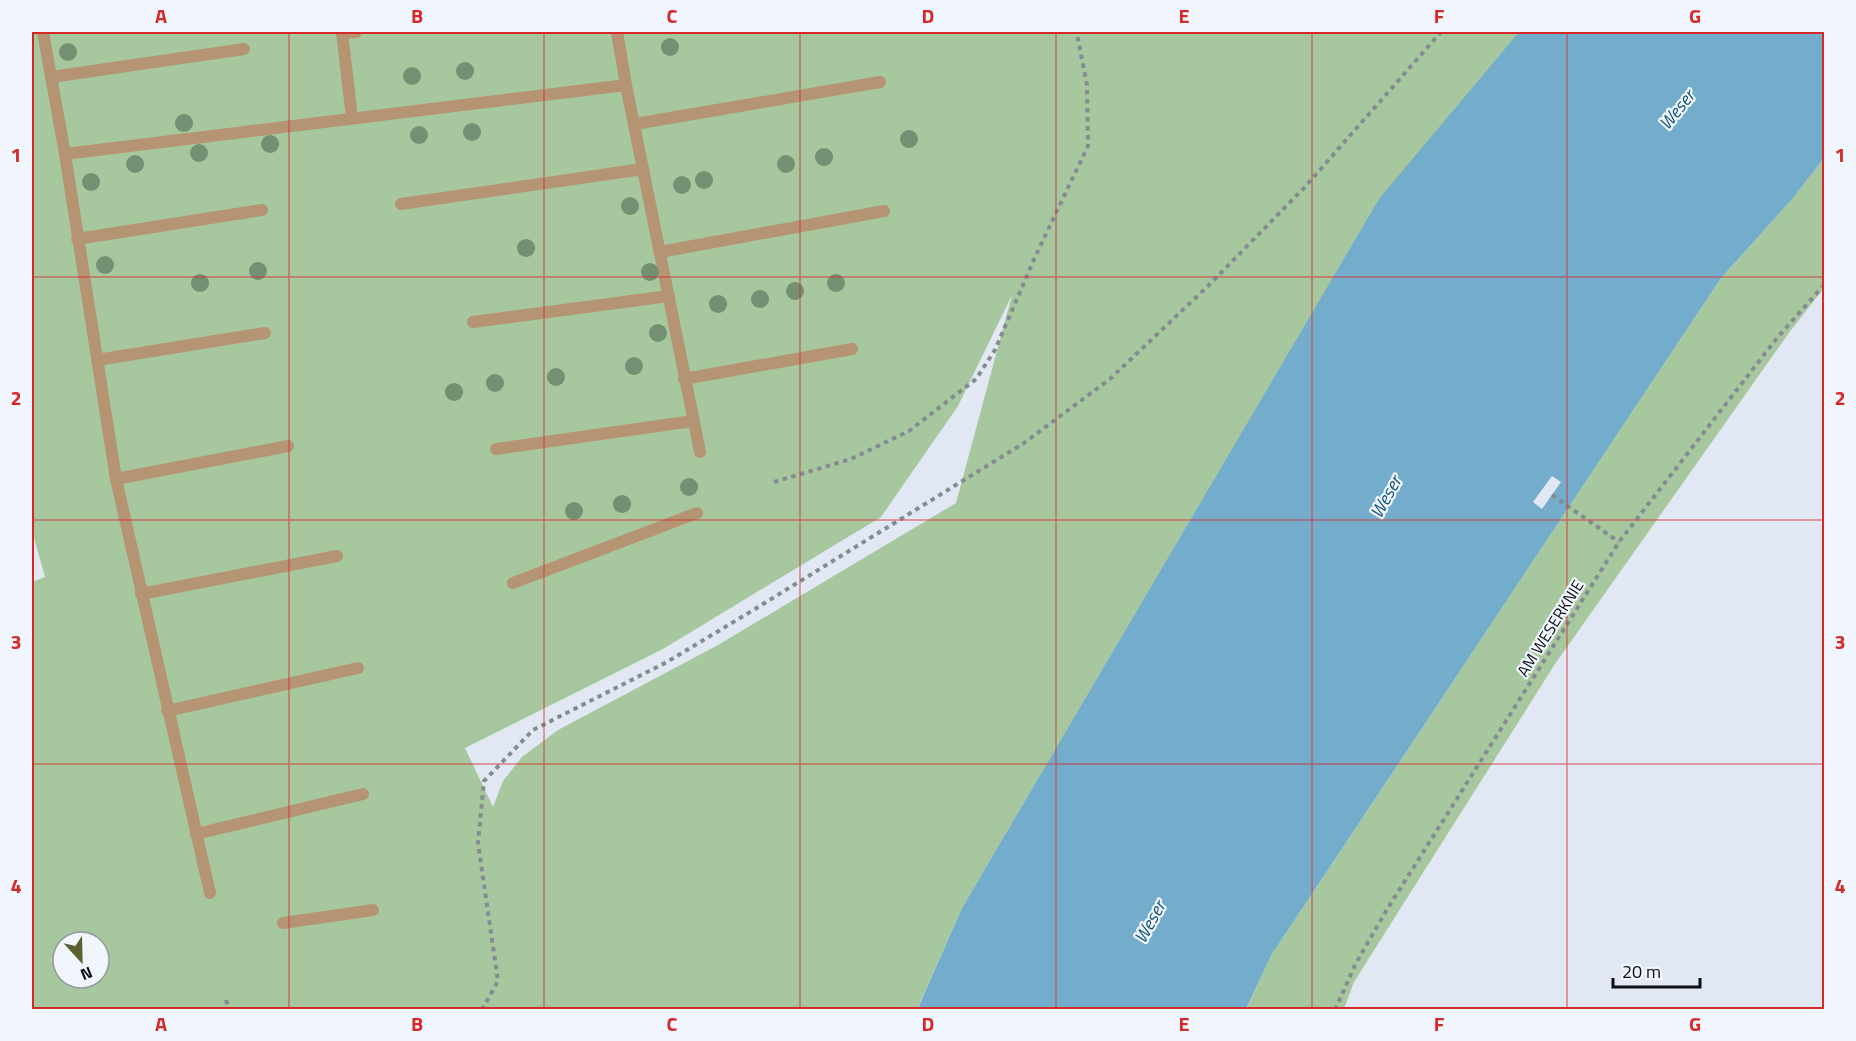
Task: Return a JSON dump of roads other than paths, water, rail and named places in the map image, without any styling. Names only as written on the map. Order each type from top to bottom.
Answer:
[{"type":"lane","points":[[42,32],[65,154],[116,479],[210,893]]},
{"type":"lane","points":[[352,118],[342,32],[356,32]]},
{"type":"lane","points":[[617,32],[699,452]]},
{"type":"lane","points":[[51,77],[244,49]]},
{"type":"lane","points":[[635,124],[880,82]]},
{"type":"lane","points":[[65,154],[626,85]]},
{"type":"lane","points":[[401,204],[643,169]]},
{"type":"lane","points":[[77,239],[262,210]]},
{"type":"lane","points":[[660,252],[884,211]]},
{"type":"lane","points":[[473,322],[669,296]]},
{"type":"lane","points":[[97,360],[265,333]]},
{"type":"lane","points":[[684,379],[852,350]]},
{"type":"lane","points":[[496,449],[693,421]]},
{"type":"lane","points":[[116,479],[288,446]]},
{"type":"lane","points":[[513,583],[697,513]]},
{"type":"lane","points":[[141,594],[337,556]]},
{"type":"lane","points":[[167,711],[358,668]]},
{"type":"lane","points":[[196,834],[363,794]]},
{"type":"lane","points":[[283,922],[373,910]]},
{"type":"water","name":"Weser","points":[[1519,32],[1824,32],[1824,158],[1793,198],[1721,278],[1272,954],[1246,1009],[917,1010],[962,908],[1379,199]]}]
